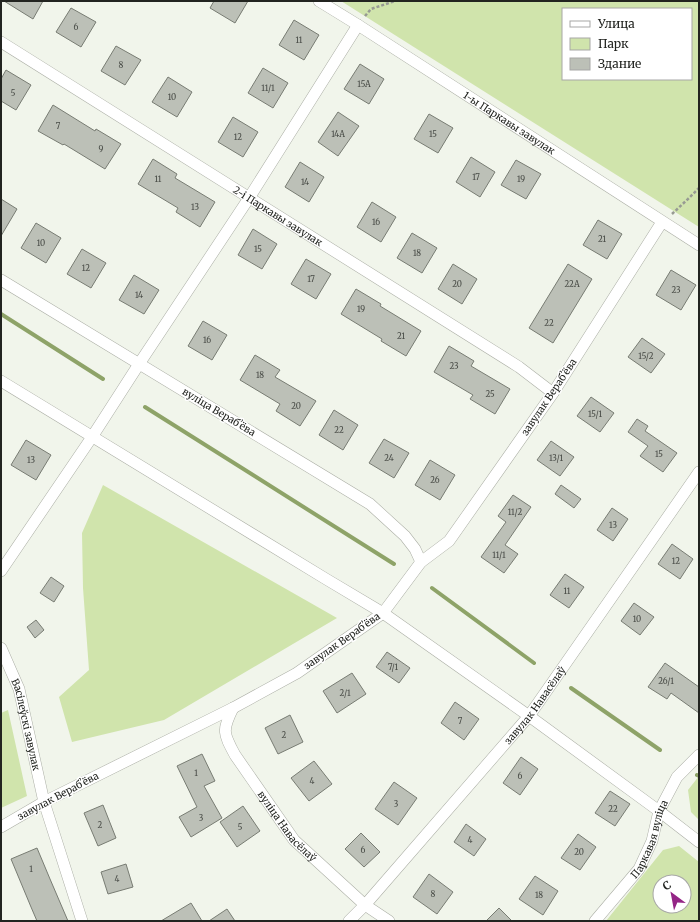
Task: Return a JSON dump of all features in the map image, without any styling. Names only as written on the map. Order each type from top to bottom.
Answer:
[{"type":"street","name":"1-ы Паркавы завулак","points":[[319,1],[699,245]]},
{"type":"street","points":[[1,571],[92,437],[249,198],[358,25]]},
{"type":"street","name":"2-і Паркавы завулак","points":[[1,42],[519,367],[553,393]]},
{"type":"street","name":"завулак Верабʼёва","points":[[1,827],[44,802],[233,708],[297,673],[383,612],[421,562],[449,542],[553,393],[662,222]]},
{"type":"street","name":"вуліца Верабʼёва","points":[[1,280],[370,504],[405,536],[415,549],[421,562]]},
{"type":"street","points":[[1,381],[319,575],[383,612],[529,716],[699,842]]},
{"type":"street","name":"завулак Навасёлаў","points":[[349,921],[364,906],[529,716],[699,472]]},
{"type":"street","name":"Васілеўскі завулак","points":[[1,648],[19,689],[44,802],[82,921]]},
{"type":"street","name":"вуліца Навасёлаў","points":[[233,708],[225,727],[227,740],[234,755],[294,840],[364,906],[389,921]]},
{"type":"street","name":"Паркавая вуліца","points":[[595,921],[639,869],[652,841],[659,811],[677,777],[699,755]]},
{"type":"path","points":[[358,25],[371,8],[395,1]]},
{"type":"path","points":[[662,222],[699,188]]},
{"type":"green space","points":[[341,1],[699,1],[699,227]]},
{"type":"green space","points":[[103,485],[337,618],[164,720],[72,742],[59,697],[89,670],[83,588],[82,533]]},
{"type":"green space","points":[[8,710],[27,796],[1,808],[1,713]]},
{"type":"green space","points":[[699,776],[699,820],[691,812],[688,790]]},
{"type":"green space","points":[[679,846],[699,862],[699,921],[606,921],[663,850]]},
{"type":"building","points":[[4,1],[43,1],[33,19]]},
{"type":"building","points":[[214,1],[248,1],[235,23],[210,8]]},
{"type":"building","points":[[71,8],[96,22],[81,47],[56,32]]},
{"type":"building","points":[[294,20],[319,35],[304,60],[279,45]]},
{"type":"building","points":[[116,46],[141,60],[125,85],[101,71]]},
{"type":"building","points":[[360,64],[384,79],[369,104],[344,89]]},
{"type":"building","points":[[263,68],[288,83],[273,108],[248,93]]},
{"type":"building","points":[[6,70],[31,85],[16,110],[1,101],[1,79]]},
{"type":"building","points":[[168,77],[192,92],[177,117],[152,102]]},
{"type":"building","points":[[53,105],[95,131],[96,129],[121,144],[105,169],[64,144],[63,145],[38,131]]},
{"type":"building","points":[[338,112],[359,126],[338,156],[318,142]]},
{"type":"building","points":[[429,114],[453,128],[438,153],[414,139]]},
{"type":"building","points":[[233,117],[258,132],[243,157],[218,142]]},
{"type":"building","points":[[471,157],[495,172],[480,197],[456,182]]},
{"type":"building","points":[[153,159],[177,174],[175,178],[215,202],[200,227],[176,212],[178,208],[138,184]]},
{"type":"building","points":[[516,160],[541,174],[526,199],[501,185]]},
{"type":"building","points":[[300,162],[324,177],[309,202],[285,187]]},
{"type":"building","points":[[1,199],[17,209],[1,236]]},
{"type":"building","points":[[372,202],[396,217],[381,242],[357,227]]},
{"type":"building","points":[[598,220],[622,234],[607,259],[583,245]]},
{"type":"building","points":[[36,223],[61,238],[46,263],[21,248]]},
{"type":"building","points":[[253,229],[277,244],[262,269],[238,255]]},
{"type":"building","points":[[412,233],[437,248],[422,273],[397,258]]},
{"type":"building","points":[[82,249],[106,263],[91,288],[67,274]]},
{"type":"building","points":[[306,259],[331,274],[316,299],[291,284]]},
{"type":"building","points":[[453,264],[477,279],[462,304],[438,289]]},
{"type":"building","points":[[568,264],[592,279],[553,343],[529,328]]},
{"type":"building","points":[[671,270],[696,285],[681,310],[656,295]]},
{"type":"building","points":[[134,275],[159,290],[144,314],[119,300]]},
{"type":"building","points":[[356,289],[381,304],[380,306],[421,331],[406,356],[381,341],[382,339],[341,314]]},
{"type":"building","points":[[203,321],[227,335],[212,360],[188,346]]},
{"type":"building","points":[[642,338],[665,354],[651,373],[628,357]]},
{"type":"building","points":[[449,346],[474,361],[471,366],[510,389],[495,414],[470,399],[473,395],[434,372]]},
{"type":"building","points":[[255,355],[280,370],[275,377],[316,401],[300,426],[276,411],[280,404],[240,380]]},
{"type":"building","points":[[591,397],[614,413],[600,432],[577,416]]},
{"type":"building","points":[[334,410],[358,425],[343,450],[319,435]]},
{"type":"building","points":[[637,419],[648,426],[645,431],[677,453],[663,472],[640,456],[648,446],[628,432]]},
{"type":"building","points":[[384,439],[409,453],[394,478],[369,463]]},
{"type":"building","points":[[26,440],[51,455],[36,480],[11,465]]},
{"type":"building","points":[[551,441],[574,457],[560,476],[537,460]]},
{"type":"building","points":[[430,460],[455,475],[440,500],[415,485]]},
{"type":"building","points":[[561,485],[581,499],[574,508],[555,494]]},
{"type":"building","points":[[513,495],[531,507],[505,545],[518,554],[504,573],[481,557],[506,522],[498,516]]},
{"type":"building","points":[[612,508],[628,519],[613,541],[597,530]]},
{"type":"building","points":[[672,544],[693,559],[680,579],[658,564]]},
{"type":"building","points":[[565,574],[584,587],[569,608],[550,595]]},
{"type":"building","points":[[51,577],[64,586],[54,602],[40,593]]},
{"type":"building","points":[[634,603],[654,617],[640,635],[621,621]]},
{"type":"building","points":[[36,620],[44,630],[35,638],[27,627]]},
{"type":"building","points":[[387,652],[410,668],[399,683],[376,667]]},
{"type":"building","points":[[665,663],[699,687],[699,713],[671,693],[667,699],[648,687]]},
{"type":"building","points":[[352,673],[366,694],[337,713],[323,691]]},
{"type":"building","points":[[455,702],[479,719],[464,740],[441,723]]},
{"type":"building","points":[[290,715],[303,742],[278,754],[265,728]]},
{"type":"building","points":[[202,754],[215,781],[204,786],[222,818],[191,837],[179,817],[197,807],[177,766]]},
{"type":"building","points":[[521,757],[538,769],[520,795],[503,783]]},
{"type":"building","points":[[314,761],[332,784],[309,801],[291,778]]},
{"type":"building","points":[[394,782],[417,798],[398,825],[375,809]]},
{"type":"building","points":[[610,791],[630,804],[615,826],[595,813]]},
{"type":"building","points":[[103,805],[116,838],[98,846],[84,813]]},
{"type":"building","points":[[243,806],[260,831],[237,847],[220,822]]},
{"type":"building","points":[[466,824],[486,839],[474,856],[454,842]]},
{"type":"building","points":[[361,833],[380,852],[364,867],[345,849]]},
{"type":"building","points":[[578,834],[596,847],[580,870],[561,858]]},
{"type":"building","points":[[37,848],[68,921],[37,921],[31,907],[11,859]]},
{"type":"building","points":[[126,864],[133,887],[108,894],[101,872]]},
{"type":"building","points":[[429,874],[453,892],[437,914],[413,897]]},
{"type":"building","points":[[535,876],[558,891],[543,915],[519,899]]},
{"type":"building","points":[[191,903],[202,921],[161,921]]},
{"type":"building","points":[[499,908],[512,921],[486,921]]},
{"type":"building","points":[[227,909],[235,921],[209,921]]},
{"type":"waterway","points":[[1,314],[103,379]]},
{"type":"waterway","points":[[145,407],[394,564]]},
{"type":"waterway","points":[[432,588],[534,663]]},
{"type":"waterway","points":[[571,688],[660,750]]}]
